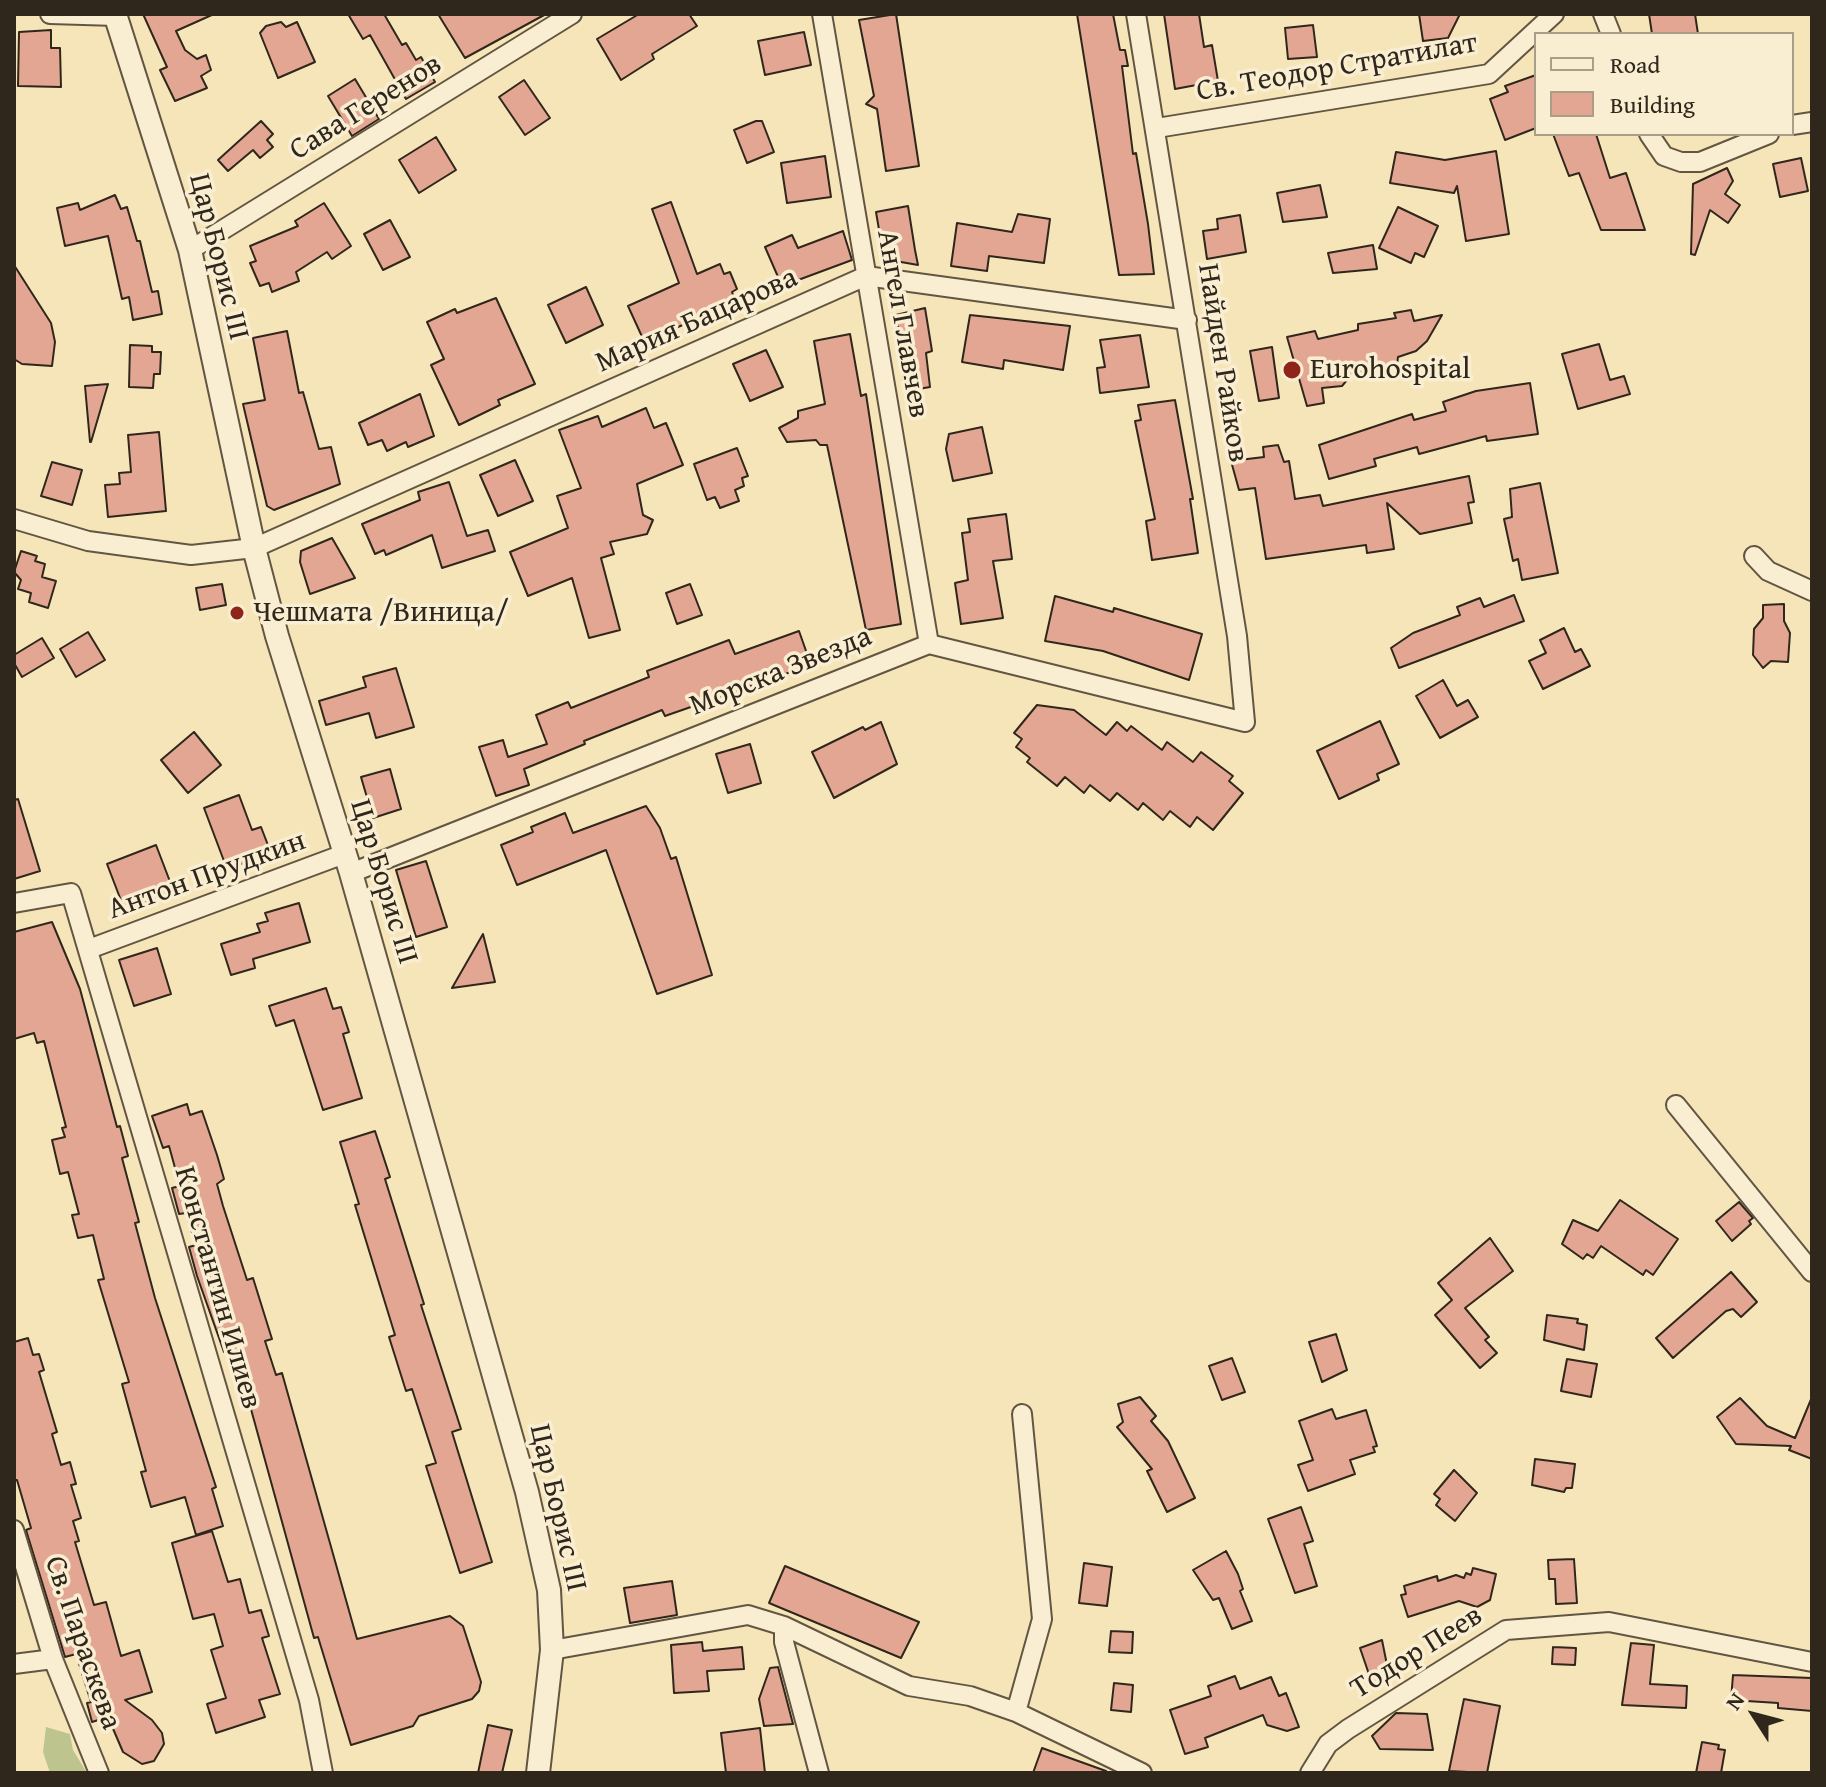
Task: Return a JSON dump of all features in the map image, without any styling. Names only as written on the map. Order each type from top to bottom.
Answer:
[{"type":"street","points":[[50,14],[116,15]]},
{"type":"street","name":"Сава Геренов","points":[[190,250],[572,14]]},
{"type":"street","name":"Ангел Главчев","points":[[822,14],[929,644]]},
{"type":"street","name":"Найден Райков","points":[[929,644],[1245,722],[1237,636],[1157,128],[1136,14]]},
{"type":"street","name":"Св. Теодор Стратилат","points":[[1534,32],[1554,14]]},
{"type":"street","name":"Цар Борис III","points":[[116,15],[190,250],[254,548],[313,758],[348,863],[527,1492],[549,1590],[552,1650],[538,1773]]},
{"type":"street","name":"Св. Теодор Стратилат","points":[[1157,128],[1489,74],[1534,32]]},
{"type":"street","points":[[1650,136],[1664,156],[1681,162],[1700,162],[1764,136]]},
{"type":"street","points":[[866,276],[1187,320]]},
{"type":"street","name":"Мария Бацарова","points":[[14,519],[88,541],[191,555],[254,548],[866,276]]},
{"type":"street","points":[[1754,556],[1768,571],[1812,591]]},
{"type":"street","name":"Морска Звезда","points":[[348,863],[929,644]]},
{"type":"street","name":"Антон Прудкин","points":[[87,941],[348,863]]},
{"type":"street","name":"Константин Илиев","points":[[14,903],[71,893],[309,1700],[323,1773]]},
{"type":"street","points":[[1676,1105],[1812,1272]]},
{"type":"street","points":[[1016,1712],[1042,1619],[1022,1414]]},
{"type":"street","name":"Св. Параскева","points":[[14,1530],[53,1659],[99,1773]]},
{"type":"street","points":[[552,1650],[748,1615],[784,1626],[909,1686],[970,1696],[1016,1712],[1142,1773]]},
{"type":"street","name":"Тодор Пеев","points":[[1310,1773],[1328,1744],[1348,1729],[1506,1630],[1609,1622],[1812,1662]]},
{"type":"street","points":[[784,1626],[784,1642],[819,1773]]},
{"type":"street","points":[[14,1664],[53,1659]]},
{"type":"green space","points":[[46,1727],[70,1734],[73,1750],[87,1773],[50,1773],[43,1752]]},
{"type":"building","points":[[143,14],[214,14],[176,31],[185,50],[197,59],[206,55],[211,70],[201,76],[207,88],[175,101],[160,70],[167,67]]},
{"type":"building","points":[[348,14],[384,14],[402,45],[406,43],[416,60],[421,57],[435,82],[406,99],[370,35],[363,39]]},
{"type":"building","points":[[438,14],[546,14],[465,58]]},
{"type":"building","points":[[639,14],[689,14],[697,26],[652,54],[654,59],[621,80],[597,39]]},
{"type":"building","points":[[896,14],[919,166],[886,171],[877,109],[866,104],[874,96],[859,20]]},
{"type":"building","points":[[1077,14],[1113,14],[1120,50],[1125,50],[1128,66],[1122,66],[1133,154],[1136,153],[1154,274],[1119,275]]},
{"type":"building","points":[[1164,14],[1199,14],[1204,47],[1212,45],[1218,81],[1175,89]]},
{"type":"building","points":[[1419,14],[1460,14],[1448,38],[1423,41]]},
{"type":"building","points":[[1649,14],[1695,14],[1698,32],[1652,32]]},
{"type":"building","points":[[281,22],[286,27],[297,22],[315,62],[278,78],[260,33],[266,26]]},
{"type":"building","points":[[1313,25],[1317,57],[1288,59],[1285,28]]},
{"type":"building","points":[[51,30],[51,48],[60,48],[61,87],[18,86],[19,32]]},
{"type":"building","points":[[804,32],[811,65],[765,75],[758,41]]},
{"type":"building","points":[[1534,76],[1534,129],[1505,140],[1490,99],[1508,92],[1505,86]]},
{"type":"building","points":[[355,79],[379,119],[352,136],[328,96]]},
{"type":"building","points":[[524,80],[550,118],[525,135],[499,97]]},
{"type":"building","points":[[261,121],[273,134],[267,140],[273,147],[260,158],[253,150],[228,171],[218,160]]},
{"type":"building","points":[[762,121],[774,152],[747,163],[734,130]]},
{"type":"building","points":[[1554,136],[1597,136],[1610,178],[1626,173],[1645,230],[1601,230],[1579,173],[1569,176]]},
{"type":"building","points":[[436,137],[456,170],[419,193],[399,160]]},
{"type":"building","points":[[1496,151],[1509,234],[1466,241],[1457,186],[1454,193],[1390,183],[1396,152],[1445,160]]},
{"type":"building","points":[[825,156],[831,197],[787,203],[781,163]]},
{"type":"building","points":[[1801,158],[1808,191],[1780,197],[1773,164]]},
{"type":"building","points":[[1727,168],[1733,181],[1725,194],[1740,205],[1728,223],[1710,210],[1695,255],[1691,254],[1693,184]]},
{"type":"building","points":[[1320,185],[1327,217],[1283,222],[1277,193]]},
{"type":"building","points":[[115,195],[121,209],[127,207],[137,241],[140,241],[152,292],[158,291],[162,314],[133,320],[129,297],[122,299],[108,236],[65,246],[57,208],[78,203],[80,210]]},
{"type":"building","points":[[671,202],[697,274],[720,264],[724,274],[730,272],[737,289],[732,292],[736,303],[644,341],[628,306],[679,283],[652,209]]},
{"type":"building","points":[[324,203],[351,246],[332,259],[327,252],[296,272],[299,281],[272,292],[269,283],[260,286],[250,263],[256,261],[250,246],[298,226],[295,221]]},
{"type":"building","points":[[908,206],[918,265],[884,259],[876,212]]},
{"type":"building","points":[[1398,207],[1438,226],[1424,257],[1415,253],[1411,263],[1379,248]]},
{"type":"building","points":[[1018,214],[1050,219],[1044,263],[989,256],[987,271],[951,266],[957,223],[1012,232]]},
{"type":"building","points":[[1240,215],[1246,252],[1207,259],[1203,231],[1218,229],[1217,219]]},
{"type":"building","points":[[390,220],[410,257],[383,270],[364,234]]},
{"type":"building","points":[[843,231],[852,260],[782,286],[765,247],[792,235],[798,248]]},
{"type":"building","points":[[1373,245],[1377,269],[1333,273],[1328,253]]},
{"type":"building","points":[[14,265],[51,323],[55,342],[52,366],[22,364],[14,359]]},
{"type":"building","points":[[586,287],[603,325],[566,343],[548,305]]},
{"type":"building","points":[[496,298],[535,384],[498,400],[500,405],[459,425],[431,365],[444,359],[427,322],[455,309],[457,313]]},
{"type":"building","points":[[925,308],[932,351],[926,353],[930,387],[907,391],[896,315]]},
{"type":"building","points":[[1411,310],[1414,321],[1442,315],[1427,341],[1416,351],[1398,357],[1397,365],[1352,374],[1342,386],[1322,388],[1324,403],[1307,406],[1287,337],[1315,331],[1318,339],[1358,330],[1358,324],[1396,318],[1394,313]]},
{"type":"building","points":[[970,315],[1070,326],[1063,370],[1004,360],[1003,369],[962,362]]},
{"type":"building","points":[[287,331],[299,393],[303,392],[319,449],[331,447],[340,484],[274,510],[267,506],[243,404],[265,400],[253,338]]},
{"type":"building","points":[[850,334],[861,396],[866,394],[901,624],[866,630],[827,445],[820,445],[816,440],[787,442],[779,428],[798,418],[798,411],[825,404],[814,341]]},
{"type":"building","points":[[1140,335],[1149,387],[1100,393],[1097,368],[1105,367],[1100,340]]},
{"type":"building","points":[[1599,344],[1610,380],[1624,376],[1630,394],[1578,409],[1562,354]]},
{"type":"building","points":[[130,345],[152,346],[152,352],[161,352],[160,374],[154,374],[153,388],[129,387]]},
{"type":"building","points":[[1272,347],[1279,398],[1259,401],[1250,351]]},
{"type":"building","points":[[766,350],[783,387],[750,401],[733,364]]},
{"type":"building","points":[[1530,383],[1538,434],[1487,441],[1486,436],[1419,454],[1417,447],[1374,459],[1376,466],[1329,479],[1319,445],[1412,414],[1414,420],[1446,411],[1443,402],[1476,391]]},
{"type":"building","points":[[108,384],[91,442],[90,442],[85,386]]},
{"type":"building","points":[[420,394],[434,436],[408,447],[406,442],[387,451],[382,440],[368,445],[359,423]]},
{"type":"building","points":[[1175,400],[1193,499],[1190,499],[1198,553],[1152,560],[1146,521],[1155,519],[1135,421],[1141,420],[1138,405]]},
{"type":"building","points":[[646,408],[654,428],[666,423],[683,465],[637,484],[643,515],[653,520],[647,534],[610,542],[614,554],[601,558],[620,630],[589,638],[572,578],[528,596],[510,552],[568,528],[557,496],[581,488],[559,430],[598,416],[602,427]]},
{"type":"building","points":[[982,427],[992,473],[953,481],[946,449],[949,434]]},
{"type":"building","points":[[159,432],[166,511],[108,517],[105,485],[120,484],[119,473],[131,472],[128,435]]},
{"type":"building","points":[[1278,445],[1284,462],[1289,461],[1295,499],[1320,495],[1323,506],[1469,476],[1474,502],[1468,503],[1472,523],[1420,534],[1387,503],[1394,549],[1367,553],[1366,545],[1266,559],[1255,488],[1239,490],[1231,461],[1264,457],[1263,447]]},
{"type":"building","points":[[737,448],[748,476],[742,478],[744,486],[735,490],[739,501],[720,508],[715,497],[707,500],[694,464]]},
{"type":"building","points":[[515,460],[533,501],[498,516],[480,475]]},
{"type":"building","points":[[52,462],[82,470],[72,505],[41,496]]},
{"type":"building","points":[[449,482],[467,536],[488,530],[495,551],[442,568],[432,535],[386,555],[384,550],[375,554],[362,524],[420,500],[418,492]]},
{"type":"building","points":[[1540,483],[1558,573],[1522,580],[1518,559],[1513,561],[1504,519],[1512,517],[1510,489]]},
{"type":"building","points":[[1006,514],[1012,559],[993,561],[1003,618],[961,624],[955,583],[968,580],[962,533],[970,532],[968,519]]},
{"type":"building","points":[[332,538],[355,578],[310,594],[300,562],[301,551]]},
{"type":"building","points":[[21,551],[37,556],[35,561],[45,564],[42,577],[56,581],[48,608],[29,602],[31,593],[18,589],[21,580],[14,572]]},
{"type":"building","points":[[222,584],[226,605],[200,610],[196,588]]},
{"type":"building","points":[[690,584],[702,615],[677,624],[666,593]]},
{"type":"building","points":[[1514,595],[1524,621],[1399,668],[1391,648],[1413,633],[1460,615],[1457,607],[1480,598],[1484,607]]},
{"type":"building","points":[[1055,596],[1113,612],[1114,608],[1202,634],[1189,680],[1103,651],[1045,641]]},
{"type":"building","points":[[1784,604],[1784,621],[1790,633],[1788,662],[1771,661],[1763,668],[1753,655],[1754,629],[1763,618],[1763,605]]},
{"type":"building","points":[[1564,628],[1575,652],[1581,649],[1590,666],[1543,689],[1529,661],[1546,653],[1540,640]]},
{"type":"building","points":[[799,631],[811,665],[665,716],[662,710],[584,741],[585,744],[524,769],[529,785],[496,796],[479,747],[503,740],[508,757],[547,744],[536,715],[568,702],[571,708],[649,677],[647,671],[729,640],[735,654]]},
{"type":"building","points":[[88,632],[105,660],[76,677],[60,649]]},
{"type":"building","points":[[42,638],[54,658],[22,677],[14,663],[14,655]]},
{"type":"building","points":[[396,668],[414,727],[376,738],[369,713],[326,725],[319,701],[366,687],[363,677]]},
{"type":"building","points":[[1443,680],[1457,706],[1468,700],[1478,717],[1440,738],[1416,696]]},
{"type":"building","points":[[1037,705],[1074,710],[1106,735],[1117,722],[1127,731],[1131,726],[1162,750],[1167,742],[1193,762],[1201,752],[1233,776],[1229,781],[1243,793],[1213,830],[1197,817],[1190,827],[1170,811],[1163,820],[1143,803],[1138,810],[1117,793],[1110,801],[1090,785],[1084,793],[1065,777],[1057,786],[1027,762],[1030,758],[1016,747],[1022,739],[1014,733]]},
{"type":"building","points":[[1380,721],[1399,764],[1377,774],[1379,780],[1339,799],[1317,751]]},
{"type":"building","points":[[881,722],[897,764],[834,798],[812,752],[863,727],[865,730]]},
{"type":"building","points":[[194,732],[221,765],[188,793],[161,760]]},
{"type":"building","points":[[750,744],[761,783],[728,793],[716,754]]},
{"type":"building","points":[[390,769],[401,809],[373,818],[361,777]]},
{"type":"building","points":[[239,795],[252,830],[261,827],[271,853],[227,869],[204,808]]},
{"type":"building","points":[[18,799],[40,871],[14,879],[14,800]]},
{"type":"building","points":[[646,806],[660,828],[671,859],[676,857],[712,975],[657,994],[606,850],[517,885],[501,845],[533,832],[531,827],[565,813],[573,833]]},
{"type":"building","points":[[156,845],[174,892],[125,911],[107,864]]},
{"type":"building","points":[[426,861],[447,927],[416,937],[396,870]]},
{"type":"building","points":[[299,903],[310,942],[253,959],[255,968],[231,975],[221,944],[260,932],[257,924],[268,921],[265,913]]},
{"type":"building","points":[[52,922],[80,989],[117,1127],[120,1126],[128,1156],[122,1158],[139,1222],[135,1223],[155,1298],[216,1487],[212,1489],[223,1526],[196,1535],[185,1497],[151,1507],[141,1472],[146,1471],[122,1384],[129,1382],[98,1280],[104,1279],[93,1235],[78,1238],[72,1215],[79,1214],[68,1172],[60,1174],[52,1140],[65,1137],[62,1128],[66,1127],[44,1041],[37,1043],[34,1033],[14,1039],[14,932]]},
{"type":"building","points":[[483,934],[495,982],[452,988]]},
{"type":"building","points":[[157,948],[171,994],[134,1006],[119,960]]},
{"type":"building","points":[[326,988],[333,1009],[341,1007],[349,1032],[343,1034],[362,1098],[323,1110],[294,1020],[276,1026],[269,1006]]},
{"type":"building","points":[[187,1104],[190,1115],[202,1111],[217,1155],[224,1179],[217,1184],[223,1206],[247,1280],[253,1278],[272,1339],[265,1341],[276,1375],[282,1373],[357,1639],[450,1616],[463,1626],[481,1682],[479,1691],[472,1699],[419,1716],[413,1726],[351,1745],[318,1637],[314,1638],[238,1362],[231,1350],[224,1352],[197,1276],[189,1247],[196,1245],[186,1213],[179,1214],[172,1188],[180,1186],[169,1146],[163,1148],[152,1116]]},
{"type":"building","points":[[375,1131],[390,1177],[385,1179],[424,1304],[421,1305],[461,1429],[452,1432],[492,1562],[460,1573],[426,1466],[436,1463],[412,1389],[406,1391],[389,1337],[395,1335],[355,1205],[359,1204],[340,1142]]},
{"type":"building","points":[[1620,1200],[1678,1239],[1653,1275],[1646,1270],[1643,1275],[1601,1246],[1593,1258],[1587,1254],[1583,1259],[1562,1244],[1573,1220],[1598,1231]]},
{"type":"building","points":[[1739,1202],[1753,1218],[1749,1221],[1751,1224],[1732,1241],[1716,1221]]},
{"type":"building","points":[[1490,1238],[1513,1271],[1465,1308],[1489,1337],[1485,1340],[1497,1353],[1480,1368],[1435,1315],[1452,1300],[1438,1283]]},
{"type":"building","points":[[1731,1272],[1757,1302],[1741,1317],[1733,1309],[1726,1311],[1673,1358],[1656,1338]]},
{"type":"building","points":[[1547,1315],[1578,1319],[1577,1323],[1587,1325],[1584,1350],[1544,1340]]},
{"type":"building","points":[[1336,1334],[1347,1370],[1322,1382],[1309,1342]]},
{"type":"building","points":[[28,1338],[33,1355],[39,1354],[44,1370],[39,1372],[57,1432],[52,1434],[61,1465],[70,1462],[76,1484],[71,1485],[81,1518],[73,1521],[79,1541],[75,1542],[94,1605],[106,1602],[121,1656],[139,1650],[152,1692],[125,1700],[152,1720],[162,1733],[164,1744],[154,1761],[142,1764],[123,1752],[108,1717],[92,1722],[87,1703],[91,1702],[76,1654],[65,1657],[26,1530],[31,1528],[17,1480],[14,1480],[14,1342]]},
{"type":"building","points":[[1232,1358],[1245,1392],[1222,1400],[1209,1366]]},
{"type":"building","points":[[1567,1359],[1597,1364],[1591,1397],[1561,1391]]},
{"type":"building","points":[[1140,1397],[1156,1416],[1151,1421],[1168,1441],[1195,1498],[1167,1512],[1147,1471],[1152,1469],[1117,1427],[1123,1422],[1118,1404]]},
{"type":"building","points":[[1812,1397],[1812,1459],[1789,1450],[1791,1446],[1736,1444],[1717,1417],[1740,1398],[1767,1426],[1795,1438]]},
{"type":"building","points":[[1332,1409],[1336,1419],[1366,1410],[1377,1446],[1373,1447],[1375,1452],[1350,1460],[1355,1474],[1308,1491],[1298,1465],[1313,1460],[1299,1421]]},
{"type":"building","points":[[1535,1459],[1575,1464],[1572,1488],[1566,1488],[1564,1492],[1532,1485]]},
{"type":"building","points":[[1454,1470],[1477,1493],[1455,1521],[1436,1505],[1440,1499],[1434,1494]]},
{"type":"building","points":[[1301,1507],[1313,1541],[1304,1544],[1317,1586],[1295,1593],[1268,1519]]},
{"type":"building","points":[[212,1531],[228,1582],[240,1579],[249,1613],[261,1610],[269,1636],[262,1638],[280,1694],[259,1700],[265,1717],[216,1733],[207,1704],[226,1698],[211,1650],[223,1646],[214,1614],[193,1619],[172,1543]]},
{"type":"building","points":[[1226,1551],[1238,1574],[1243,1589],[1240,1591],[1252,1621],[1232,1629],[1219,1598],[1213,1600],[1193,1570]]},
{"type":"building","points":[[1574,1559],[1577,1603],[1556,1604],[1555,1579],[1549,1579],[1548,1560]]},
{"type":"building","points":[[1084,1563],[1112,1567],[1107,1606],[1079,1603]]},
{"type":"building","points":[[785,1566],[919,1622],[901,1658],[769,1603]]},
{"type":"building","points":[[1473,1568],[1496,1574],[1490,1600],[1477,1607],[1459,1601],[1408,1617],[1401,1595],[1406,1594],[1404,1586],[1437,1576],[1438,1581],[1456,1575],[1464,1578],[1466,1573],[1471,1575]]},
{"type":"building","points":[[672,1581],[677,1615],[630,1623],[624,1588]]},
{"type":"building","points":[[1111,1631],[1133,1632],[1132,1653],[1109,1652]]},
{"type":"building","points":[[1382,1640],[1390,1680],[1373,1686],[1360,1648]]},
{"type":"building","points":[[702,1642],[703,1651],[742,1647],[744,1669],[707,1671],[709,1691],[674,1693],[671,1645]]},
{"type":"building","points":[[1631,1643],[1654,1645],[1650,1684],[1687,1686],[1686,1708],[1622,1705]]},
{"type":"building","points":[[1553,1647],[1576,1648],[1575,1665],[1552,1664]]},
{"type":"building","points":[[778,1667],[793,1724],[764,1726],[759,1699],[770,1668]]},
{"type":"building","points":[[1733,1675],[1812,1678],[1812,1711],[1778,1708],[1778,1703],[1731,1700]]},
{"type":"building","points":[[1235,1676],[1240,1689],[1271,1677],[1279,1696],[1286,1693],[1299,1727],[1287,1731],[1267,1725],[1263,1715],[1205,1738],[1208,1747],[1185,1754],[1170,1710],[1211,1696],[1208,1686]]},
{"type":"building","points":[[1114,1683],[1133,1685],[1131,1712],[1111,1710]]},
{"type":"building","points":[[1464,1699],[1500,1706],[1487,1773],[1449,1771]]},
{"type":"building","points":[[1396,1713],[1427,1714],[1433,1750],[1380,1749],[1372,1736]]},
{"type":"building","points":[[488,1725],[512,1730],[502,1773],[478,1773]]},
{"type":"building","points":[[760,1728],[765,1773],[726,1773],[721,1733]]},
{"type":"building","points":[[1702,1742],[1719,1745],[1718,1749],[1725,1750],[1721,1773],[1696,1773]]},
{"type":"building","points":[[1042,1748],[1106,1771],[1106,1773],[1033,1773]]},
{"type":"place","name":"Eurohospital","points":[[1292,370]]},
{"type":"place","name":"Чешмата /Виница/","points":[[237,613]]}]
